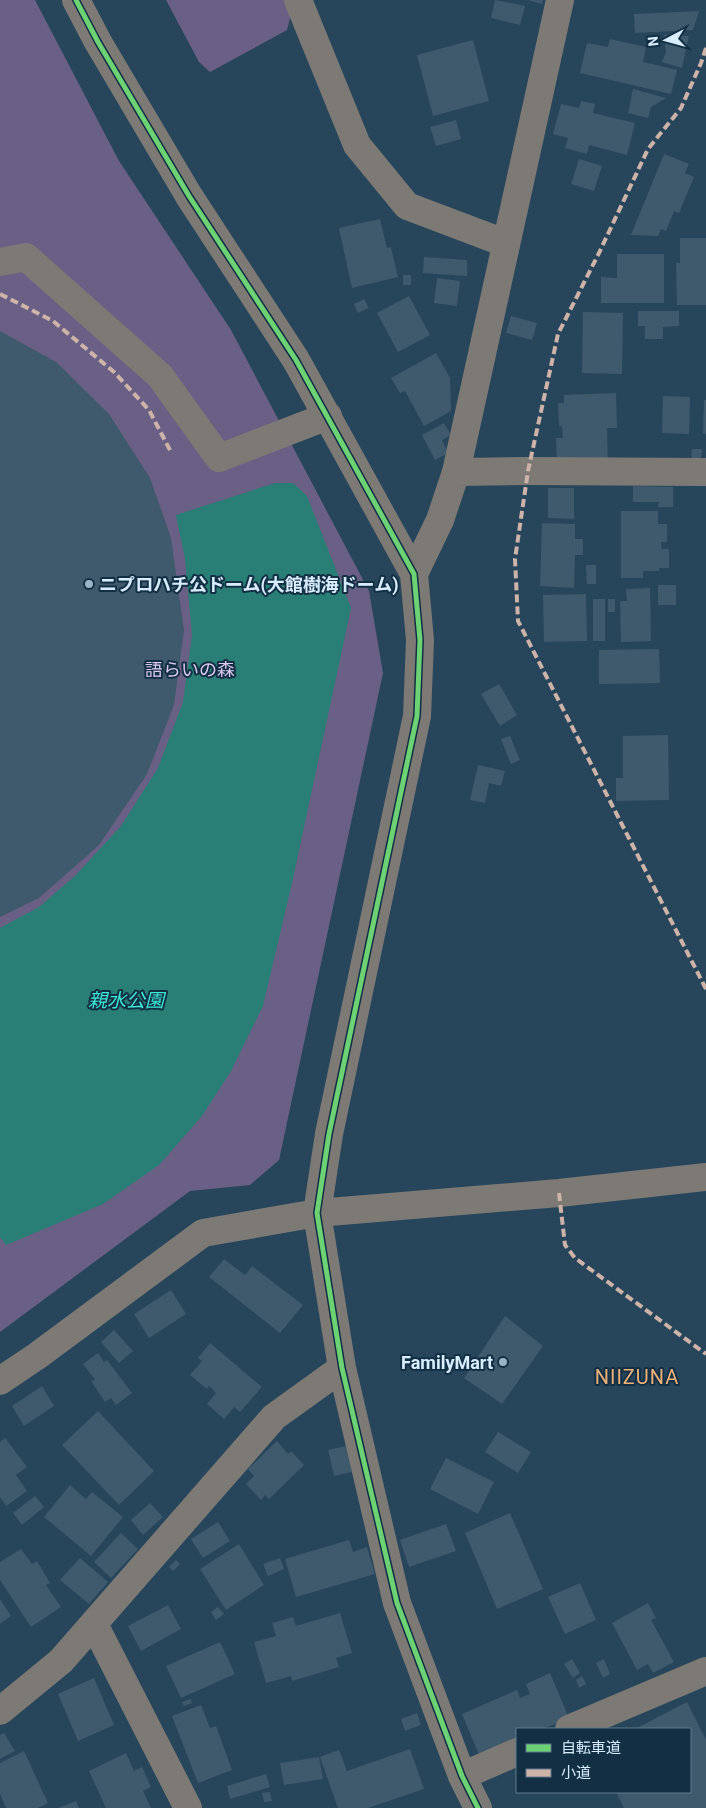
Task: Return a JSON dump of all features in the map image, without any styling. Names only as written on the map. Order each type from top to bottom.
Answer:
[{"type":"street","points":[[76,0],[98,42],[189,196],[296,360],[414,574],[420,640],[417,716],[329,1134],[317,1213],[342,1368],[397,1603],[462,1776],[478,1808]]},
{"type":"street","points":[[298,0],[357,145],[406,206],[505,244]]},
{"type":"street","points":[[414,574],[440,520],[456,472],[560,0]]},
{"type":"street","points":[[0,262],[26,257],[160,376],[219,458],[328,416]]},
{"type":"street","points":[[456,472],[706,472]]},
{"type":"street","points":[[0,1381],[203,1234],[317,1213],[559,1193],[706,1177]]},
{"type":"street","points":[[0,1711],[62,1661],[274,1417],[342,1368]]},
{"type":"street","points":[[94,1624],[188,1808]]},
{"type":"street","points":[[571,1728],[706,1671]]},
{"type":"street","points":[[462,1776],[516,1752]]},
{"type":"green space","name":"語らいの森","points":[[0,0],[35,0],[119,161],[231,330],[369,591],[383,673],[279,1160],[250,1185],[190,1191],[0,1332]]},
{"type":"green space","points":[[166,0],[287,0],[292,10],[287,30],[210,72],[199,62]]},
{"type":"water","name":"親水公園","points":[[275,483],[293,483],[307,496],[351,608],[292,883],[263,1006],[231,1071],[202,1116],[159,1165],[103,1204],[6,1245],[0,1237],[0,928],[39,907],[75,876],[121,826],[158,768],[183,702],[192,635],[185,559],[176,515]]},
{"type":"building","points":[[495,0],[525,6],[520,25],[491,18]]},
{"type":"building","points":[[528,0],[543,0],[542,4]]},
{"type":"building","points":[[699,11],[693,30],[635,33],[634,14]]},
{"type":"building","points":[[664,35],[689,36],[682,68],[662,62],[666,52]]},
{"type":"building","points":[[610,39],[646,47],[643,62],[677,70],[671,94],[580,73],[587,43],[608,47]]},
{"type":"building","points":[[473,40],[489,101],[433,116],[417,55]]},
{"type":"building","points":[[633,89],[666,98],[651,107],[648,118],[628,113]]},
{"type":"building","points":[[581,101],[595,104],[593,113],[635,123],[627,155],[589,145],[587,154],[565,148],[568,138],[553,134],[561,104],[579,108]]},
{"type":"building","points":[[456,120],[461,139],[436,146],[430,127]]},
{"type":"building","points":[[664,154],[689,164],[685,173],[694,177],[679,213],[674,211],[666,231],[661,229],[658,236],[631,235]]},
{"type":"building","points":[[579,159],[602,166],[594,191],[571,184]]},
{"type":"building","points":[[380,219],[387,248],[391,247],[398,277],[352,288],[339,228]]},
{"type":"building","points":[[680,238],[706,238],[706,305],[677,305],[676,263],[680,263]]},
{"type":"building","points":[[617,254],[664,254],[664,303],[601,303],[601,277],[617,278]]},
{"type":"building","points":[[424,257],[467,260],[467,276],[423,273]]},
{"type":"building","points":[[403,275],[411,275],[411,285],[403,285]]},
{"type":"building","points":[[437,278],[460,281],[457,306],[434,303]]},
{"type":"building","points":[[409,296],[430,335],[398,352],[377,313]]},
{"type":"building","points":[[364,299],[369,308],[358,313],[354,304]]},
{"type":"building","points":[[638,311],[679,311],[679,326],[663,327],[663,339],[645,339],[645,326],[638,326]]},
{"type":"building","points":[[583,312],[623,313],[622,374],[582,373]]},
{"type":"building","points":[[511,316],[537,323],[532,340],[506,333]]},
{"type":"building","name":"ニプロハチ公ドーム(大館樹海ドーム)","points":[[0,331],[56,362],[109,414],[150,478],[171,538],[184,630],[174,705],[147,774],[99,845],[39,898],[0,917]]},
{"type":"building","points":[[436,353],[450,378],[451,411],[424,426],[405,391],[400,393],[391,378]]},
{"type":"building","points":[[616,393],[617,428],[607,428],[608,464],[557,465],[556,438],[563,438],[562,426],[559,426],[558,403],[564,403],[564,395]]},
{"type":"building","points":[[663,396],[690,397],[689,434],[662,433]]},
{"type":"building","points":[[704,400],[706,400],[706,434],[703,433]]},
{"type":"building","points":[[444,423],[451,435],[442,440],[448,453],[435,460],[422,435]]},
{"type":"building","points":[[692,449],[702,449],[701,460],[691,460]]},
{"type":"building","points":[[633,486],[673,487],[673,507],[658,507],[659,502],[633,502]]},
{"type":"building","points":[[548,488],[574,488],[574,519],[548,518]]},
{"type":"building","points":[[621,511],[658,511],[658,524],[667,524],[667,542],[661,542],[662,549],[669,549],[669,568],[659,568],[659,571],[643,571],[643,578],[621,578]]},
{"type":"building","points":[[542,523],[575,524],[575,539],[583,539],[583,555],[575,555],[574,588],[540,586]]},
{"type":"building","points":[[586,565],[596,565],[596,584],[587,584]]},
{"type":"building","points":[[658,585],[676,585],[676,605],[658,605]]},
{"type":"building","points":[[650,588],[651,641],[621,642],[620,601],[627,601],[626,589]]},
{"type":"building","points":[[586,594],[587,641],[544,642],[543,595]]},
{"type":"building","points":[[593,599],[605,599],[605,641],[593,641]]},
{"type":"building","points":[[608,599],[615,599],[615,612],[608,612]]},
{"type":"building","points":[[659,649],[660,683],[599,684],[599,650]]},
{"type":"building","points":[[499,684],[517,715],[500,726],[481,694]]},
{"type":"building","points":[[668,735],[669,800],[616,801],[616,778],[623,778],[623,736]]},
{"type":"building","points":[[510,736],[520,760],[511,764],[501,739]]},
{"type":"building","points":[[478,765],[505,771],[501,786],[489,783],[485,803],[470,800]]},
{"type":"building","points":[[224,1259],[245,1275],[252,1266],[303,1305],[280,1333],[209,1277]]},
{"type":"building","points":[[171,1290],[186,1314],[149,1338],[134,1314]]},
{"type":"building","name":"FamilyMart","points":[[505,1316],[543,1346],[502,1404],[464,1378]]},
{"type":"building","points":[[114,1330],[133,1351],[119,1363],[101,1342]]},
{"type":"building","points":[[210,1343],[262,1387],[240,1412],[234,1407],[224,1419],[207,1404],[216,1393],[209,1386],[207,1389],[190,1375],[202,1361],[198,1358]]},
{"type":"building","points":[[98,1353],[104,1362],[107,1360],[132,1393],[116,1405],[111,1398],[105,1402],[91,1381],[95,1380],[83,1364]]},
{"type":"building","points":[[42,1386],[54,1406],[24,1426],[12,1406]]},
{"type":"building","points":[[98,1411],[154,1471],[119,1505],[62,1445]]},
{"type":"building","points":[[498,1432],[531,1452],[518,1473],[485,1452]]},
{"type":"building","points":[[5,1438],[27,1467],[16,1475],[27,1491],[6,1506],[0,1497],[0,1442]]},
{"type":"building","points":[[277,1441],[288,1454],[291,1451],[304,1465],[269,1499],[265,1495],[261,1500],[246,1484],[254,1476],[248,1469]]},
{"type":"building","points":[[346,1446],[352,1472],[334,1476],[328,1450]]},
{"type":"building","points":[[446,1458],[494,1482],[478,1514],[430,1489]]},
{"type":"building","points":[[70,1485],[86,1499],[92,1492],[123,1517],[91,1556],[44,1517]]},
{"type":"building","points":[[35,1496],[44,1507],[22,1525],[13,1513]]},
{"type":"building","points":[[150,1503],[163,1517],[143,1535],[131,1520]]},
{"type":"building","points":[[510,1513],[543,1589],[497,1609],[465,1533]]},
{"type":"building","points":[[218,1522],[230,1541],[203,1558],[191,1539]]},
{"type":"building","points":[[446,1524],[456,1551],[409,1567],[400,1540]]},
{"type":"building","points":[[121,1533],[138,1549],[111,1578],[94,1562]]},
{"type":"building","points":[[349,1540],[353,1552],[367,1547],[375,1574],[296,1597],[285,1559]]},
{"type":"building","points":[[239,1544],[264,1585],[226,1610],[200,1569]]},
{"type":"building","points":[[21,1549],[32,1564],[37,1561],[50,1583],[46,1585],[61,1607],[31,1627],[0,1580],[0,1562]]},
{"type":"building","points":[[80,1558],[108,1582],[89,1604],[60,1580]]},
{"type":"building","points":[[280,1558],[284,1569],[268,1576],[263,1564]]},
{"type":"building","points":[[176,1560],[180,1564],[173,1571],[169,1567]]},
{"type":"building","points":[[580,1583],[596,1620],[565,1634],[548,1597]]},
{"type":"building","points":[[0,1599],[11,1616],[0,1624]]},
{"type":"building","points":[[648,1603],[656,1618],[651,1620],[674,1662],[653,1673],[648,1664],[637,1670],[612,1623]]},
{"type":"building","points":[[168,1605],[181,1629],[141,1651],[128,1626]]},
{"type":"building","points":[[218,1607],[224,1614],[216,1620],[211,1612]]},
{"type":"building","points":[[340,1613],[352,1653],[336,1658],[339,1667],[292,1681],[291,1676],[266,1683],[254,1642],[276,1636],[272,1623],[293,1617],[296,1626]]},
{"type":"building","points":[[220,1642],[235,1674],[181,1698],[166,1666]]},
{"type":"building","points":[[572,1659],[580,1673],[573,1678],[564,1664]]},
{"type":"building","points":[[604,1659],[610,1674],[603,1678],[596,1663]]},
{"type":"building","points":[[550,1673],[569,1718],[545,1728],[516,1728],[516,1740],[480,1757],[462,1714],[517,1690],[520,1698],[530,1694],[526,1684]]},
{"type":"building","points":[[582,1676],[586,1684],[579,1688],[576,1680]]},
{"type":"building","points":[[94,1678],[114,1725],[78,1741],[58,1694]]},
{"type":"building","points":[[191,1699],[192,1703],[184,1706],[182,1702]]},
{"type":"building","points":[[687,1702],[706,1740],[706,1808],[624,1808],[616,1793],[691,1793],[691,1728],[637,1728]]},
{"type":"building","points":[[201,1705],[210,1728],[216,1726],[232,1770],[198,1783],[172,1716]]},
{"type":"building","points":[[417,1713],[421,1725],[405,1731],[401,1719]]},
{"type":"building","points":[[4,1733],[15,1751],[0,1759],[0,1735]]},
{"type":"building","points":[[410,1749],[424,1789],[368,1808],[338,1808],[320,1757],[339,1750],[347,1771]]},
{"type":"building","points":[[24,1751],[48,1803],[38,1808],[6,1808],[0,1794],[0,1763]]},
{"type":"building","points":[[126,1753],[134,1771],[142,1767],[151,1787],[143,1791],[151,1808],[106,1808],[89,1771]]},
{"type":"building","points":[[319,1757],[323,1779],[284,1785],[280,1763]]},
{"type":"building","points":[[266,1774],[270,1787],[230,1799],[227,1786]]},
{"type":"building","points":[[270,1792],[272,1801],[264,1802],[262,1793]]},
{"type":"building","points":[[76,1801],[79,1808],[58,1808]]},
{"type":"marked path","points":[[706,48],[681,108],[648,149],[558,334],[528,471],[515,559],[518,621],[706,989]]},
{"type":"marked path","points":[[0,294],[53,321],[114,372],[149,410],[171,452]]},
{"type":"marked path","points":[[559,1193],[565,1245],[575,1258],[706,1354]]},
{"type":"cycle path","points":[[76,0],[98,42],[189,196],[296,360],[414,574],[420,640],[417,716],[329,1134],[317,1213],[342,1368],[397,1603],[462,1776],[478,1808]]},
{"type":"place","name":"ニプロハチ公ドーム(大館樹海ドーム)","points":[[89,584]]},
{"type":"place","name":"FamilyMart","points":[[503,1362]]},
{"type":"district","name":"NIIZUNA","points":[[637,1377]]}]
